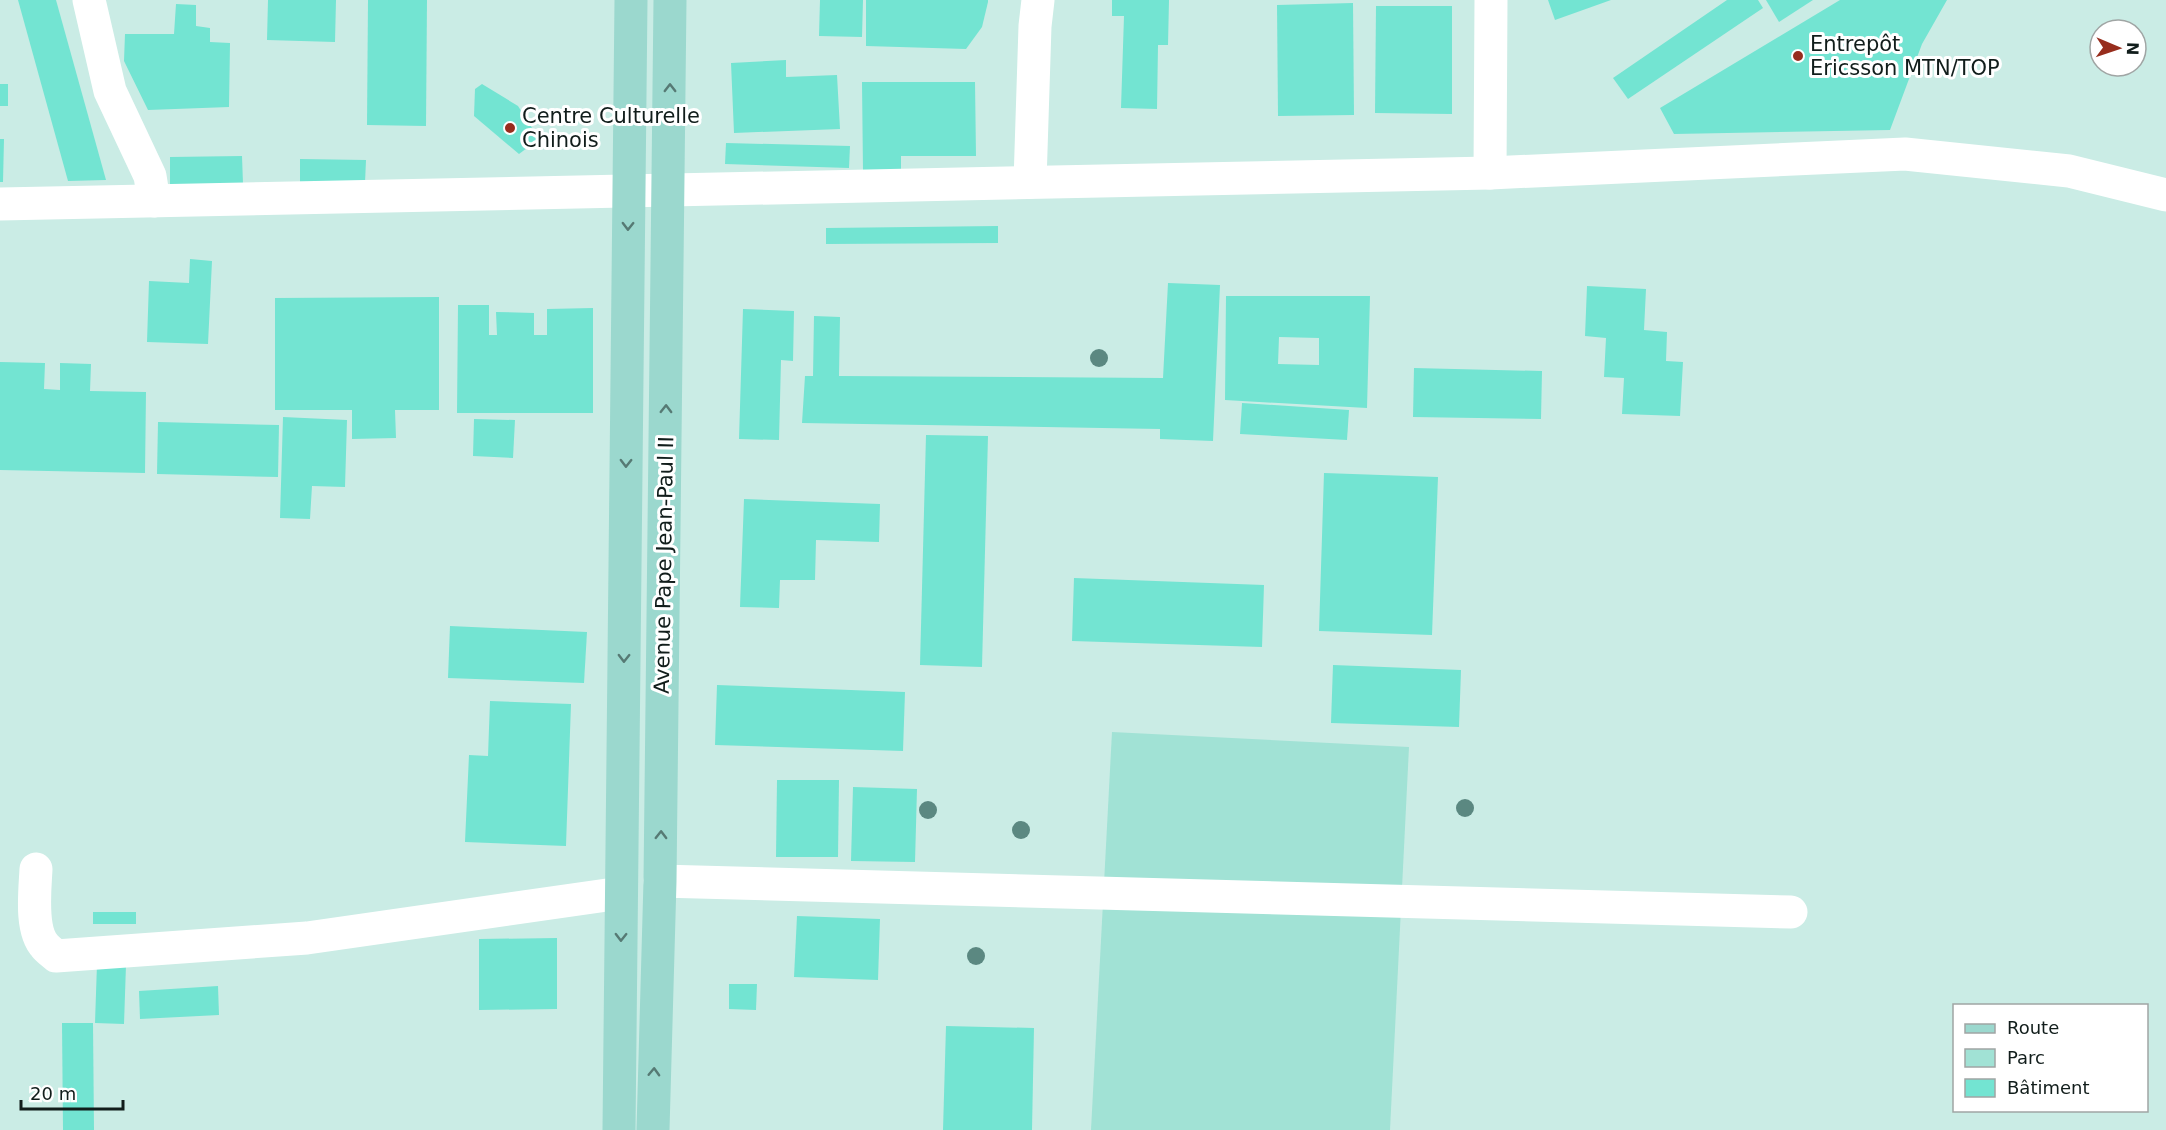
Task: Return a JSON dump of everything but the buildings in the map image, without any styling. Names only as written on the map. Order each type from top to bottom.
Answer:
[{"type":"main road","name":"Avenue Pape Jean-Paul II","points":[[619,1130],[631,0]]},
{"type":"main road","name":"Avenue Pape Jean-Paul II","points":[[653,1130],[660,881],[670,0]]},
{"type":"street","points":[[89,0],[110,91],[150,176],[154,201]]},
{"type":"street","points":[[1030,182],[1035,26],[1038,0]]},
{"type":"street","points":[[1490,173],[1491,0]]},
{"type":"street","points":[[0,204],[1490,173],[1905,154],[2068,171],[2166,195]]},
{"type":"street","points":[[36,869],[37,929],[43,945],[56,956],[307,938],[621,893]]},
{"type":"street","points":[[660,881],[1791,912]]},
{"type":"green space","points":[[1112,732],[1409,747],[1390,1130],[1091,1130]]},
{"type":"place","name":"Entrepôt Ericsson MTN/TOP","points":[[1798,56]]},
{"type":"place","name":"Centre Culturelle Chinois","points":[[510,128]]}]
